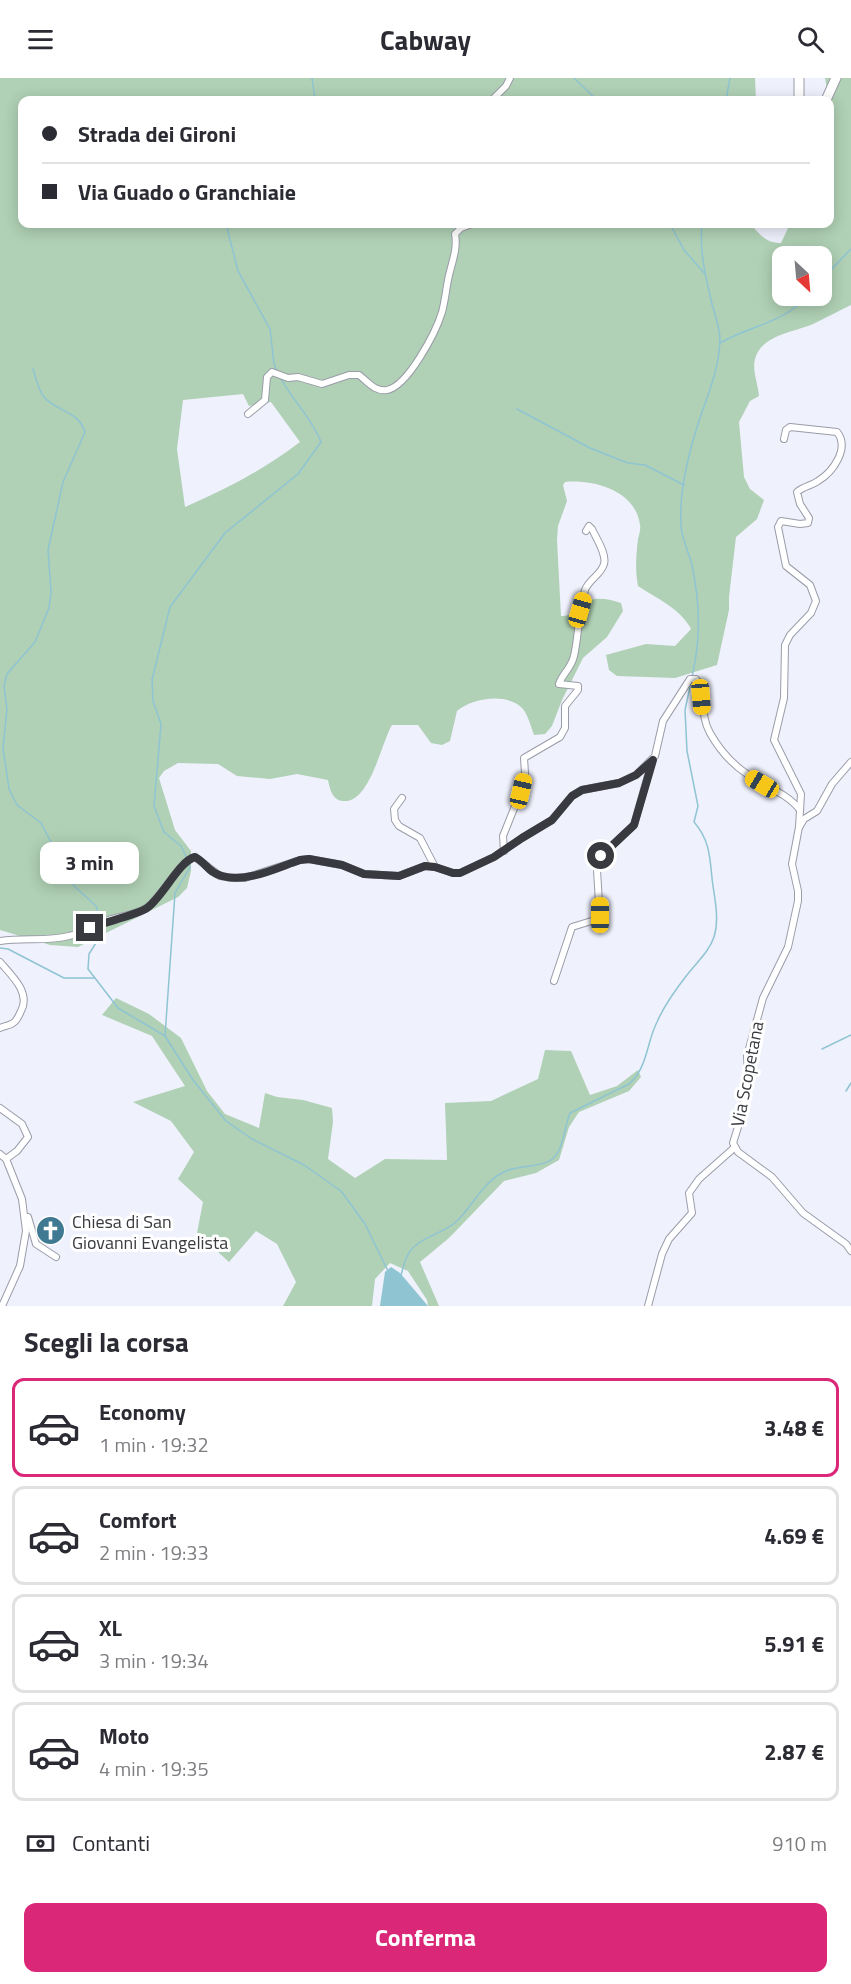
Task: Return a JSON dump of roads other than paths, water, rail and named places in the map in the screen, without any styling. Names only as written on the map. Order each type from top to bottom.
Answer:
[{"type":"main road","points":[[799,96],[800,78]]},
{"type":"main road","points":[[828,96],[836,78]]},
{"type":"street","points":[[496,96],[510,78]]},
{"type":"street","points":[[248,414],[265,400],[267,377],[272,372],[288,378],[298,377],[322,384],[350,375],[359,375],[376,390],[386,390],[397,386],[417,363],[442,313],[457,241],[455,234],[460,228]]},
{"type":"street","name":"Via Scopetana","points":[[784,439],[786,430],[790,427],[837,432],[842,438],[842,450],[835,465],[816,483],[803,487],[797,492],[800,504],[809,518],[808,523],[800,525],[781,521],[778,527],[786,566],[810,585],[816,601],[811,613],[790,635],[785,645],[784,698],[774,740],[801,794],[799,827],[792,864],[798,901],[788,947],[763,998],[747,1056],[748,1073],[742,1114],[733,1143],[734,1148],[772,1177],[803,1213],[846,1244],[851,1251]]},
{"type":"street","points":[[504,852],[503,836],[521,791],[525,772],[524,758],[560,737],[565,728],[565,706],[578,690],[578,686],[559,684],[570,668],[574,656],[580,610],[589,582],[599,573],[604,564],[604,556],[592,529],[589,526],[586,531]]},
{"type":"street","points":[[554,981],[572,927],[598,920],[600,903],[597,870],[601,856],[634,825],[658,749],[663,721],[685,683],[690,679],[696,679],[701,688],[702,714],[705,723],[725,754],[748,775],[793,802],[800,811]]},
{"type":"street","points":[[0,941],[71,936],[108,920],[147,909],[185,864],[195,857],[220,876],[232,878],[244,878],[309,859],[342,865],[364,874],[392,877],[408,874],[425,866],[460,873],[504,852],[552,820],[572,796],[582,790],[619,783],[636,775],[653,760]]},
{"type":"street","points":[[799,827],[804,819],[817,812],[832,784],[851,762]]},
{"type":"street","points":[[402,798],[394,809],[395,820],[399,826],[420,838],[435,867]]},
{"type":"street","points":[[0,962],[22,990],[25,998],[24,1006],[18,1017],[13,1023],[0,1028]]},
{"type":"street","points":[[0,1108],[22,1124],[28,1137],[17,1151],[3,1156],[22,1199],[36,1244],[56,1257]]},
{"type":"street","points":[[648,1306],[662,1254],[669,1239],[692,1213],[693,1207],[689,1193],[699,1179],[734,1148]]},
{"type":"street","points":[[2,1306],[20,1266],[26,1231],[22,1199]]},
{"type":"water","points":[[391,1267],[400,1273],[428,1306],[380,1306],[385,1272]]},
{"type":"waterway","points":[[312,78],[315,96]]},
{"type":"waterway","points":[[574,78],[593,96]]},
{"type":"waterway","points":[[727,96],[730,78]]},
{"type":"waterway","points":[[227,228],[238,271],[270,329],[274,364],[277,371]]},
{"type":"waterway","points":[[672,228],[684,250],[705,274]]},
{"type":"waterway","points":[[692,677],[697,649],[698,607],[692,565],[681,530],[683,485],[696,431],[716,370],[720,340],[704,264],[702,228]]},
{"type":"waterway","points":[[832,269],[851,249]]},
{"type":"waterway","points":[[720,343],[777,319],[798,306]]},
{"type":"waterway","points":[[33,369],[44,397],[77,419],[85,432],[63,482],[48,550],[51,592],[49,608],[35,642],[7,674],[4,686],[7,709],[3,748],[9,789],[17,805],[41,823],[74,886],[96,906],[100,919]]},
{"type":"waterway","points":[[187,858],[181,846],[164,832],[154,806],[161,724],[153,701],[152,680],[170,607],[225,533],[298,474],[321,442],[280,377]]},
{"type":"waterway","points":[[517,409],[590,448],[628,463],[645,465],[684,485]]},
{"type":"waterway","points":[[401,1275],[409,1252],[420,1242],[458,1220],[491,1180],[506,1171],[551,1160],[559,1151],[570,1113],[629,1084],[640,1070],[653,1030],[663,1010],[712,942],[717,915],[708,848],[694,822],[698,806],[687,751],[685,710],[691,682]]},
{"type":"waterway","points":[[188,863],[190,867],[175,893],[165,1036],[193,1080],[226,1121],[252,1139],[304,1165],[341,1191],[365,1224],[388,1271]]},
{"type":"waterway","points":[[102,924],[104,930],[89,954],[88,969],[118,1008],[165,1036]]},
{"type":"waterway","points":[[0,948],[8,949],[64,978],[94,978]]},
{"type":"waterway","points":[[822,1049],[851,1035]]},
{"type":"waterway","points":[[846,1091],[851,1083]]},
{"type":"place","name":"Chiesa di San Giovanni Evangelista","points":[[51,1231]]}]
